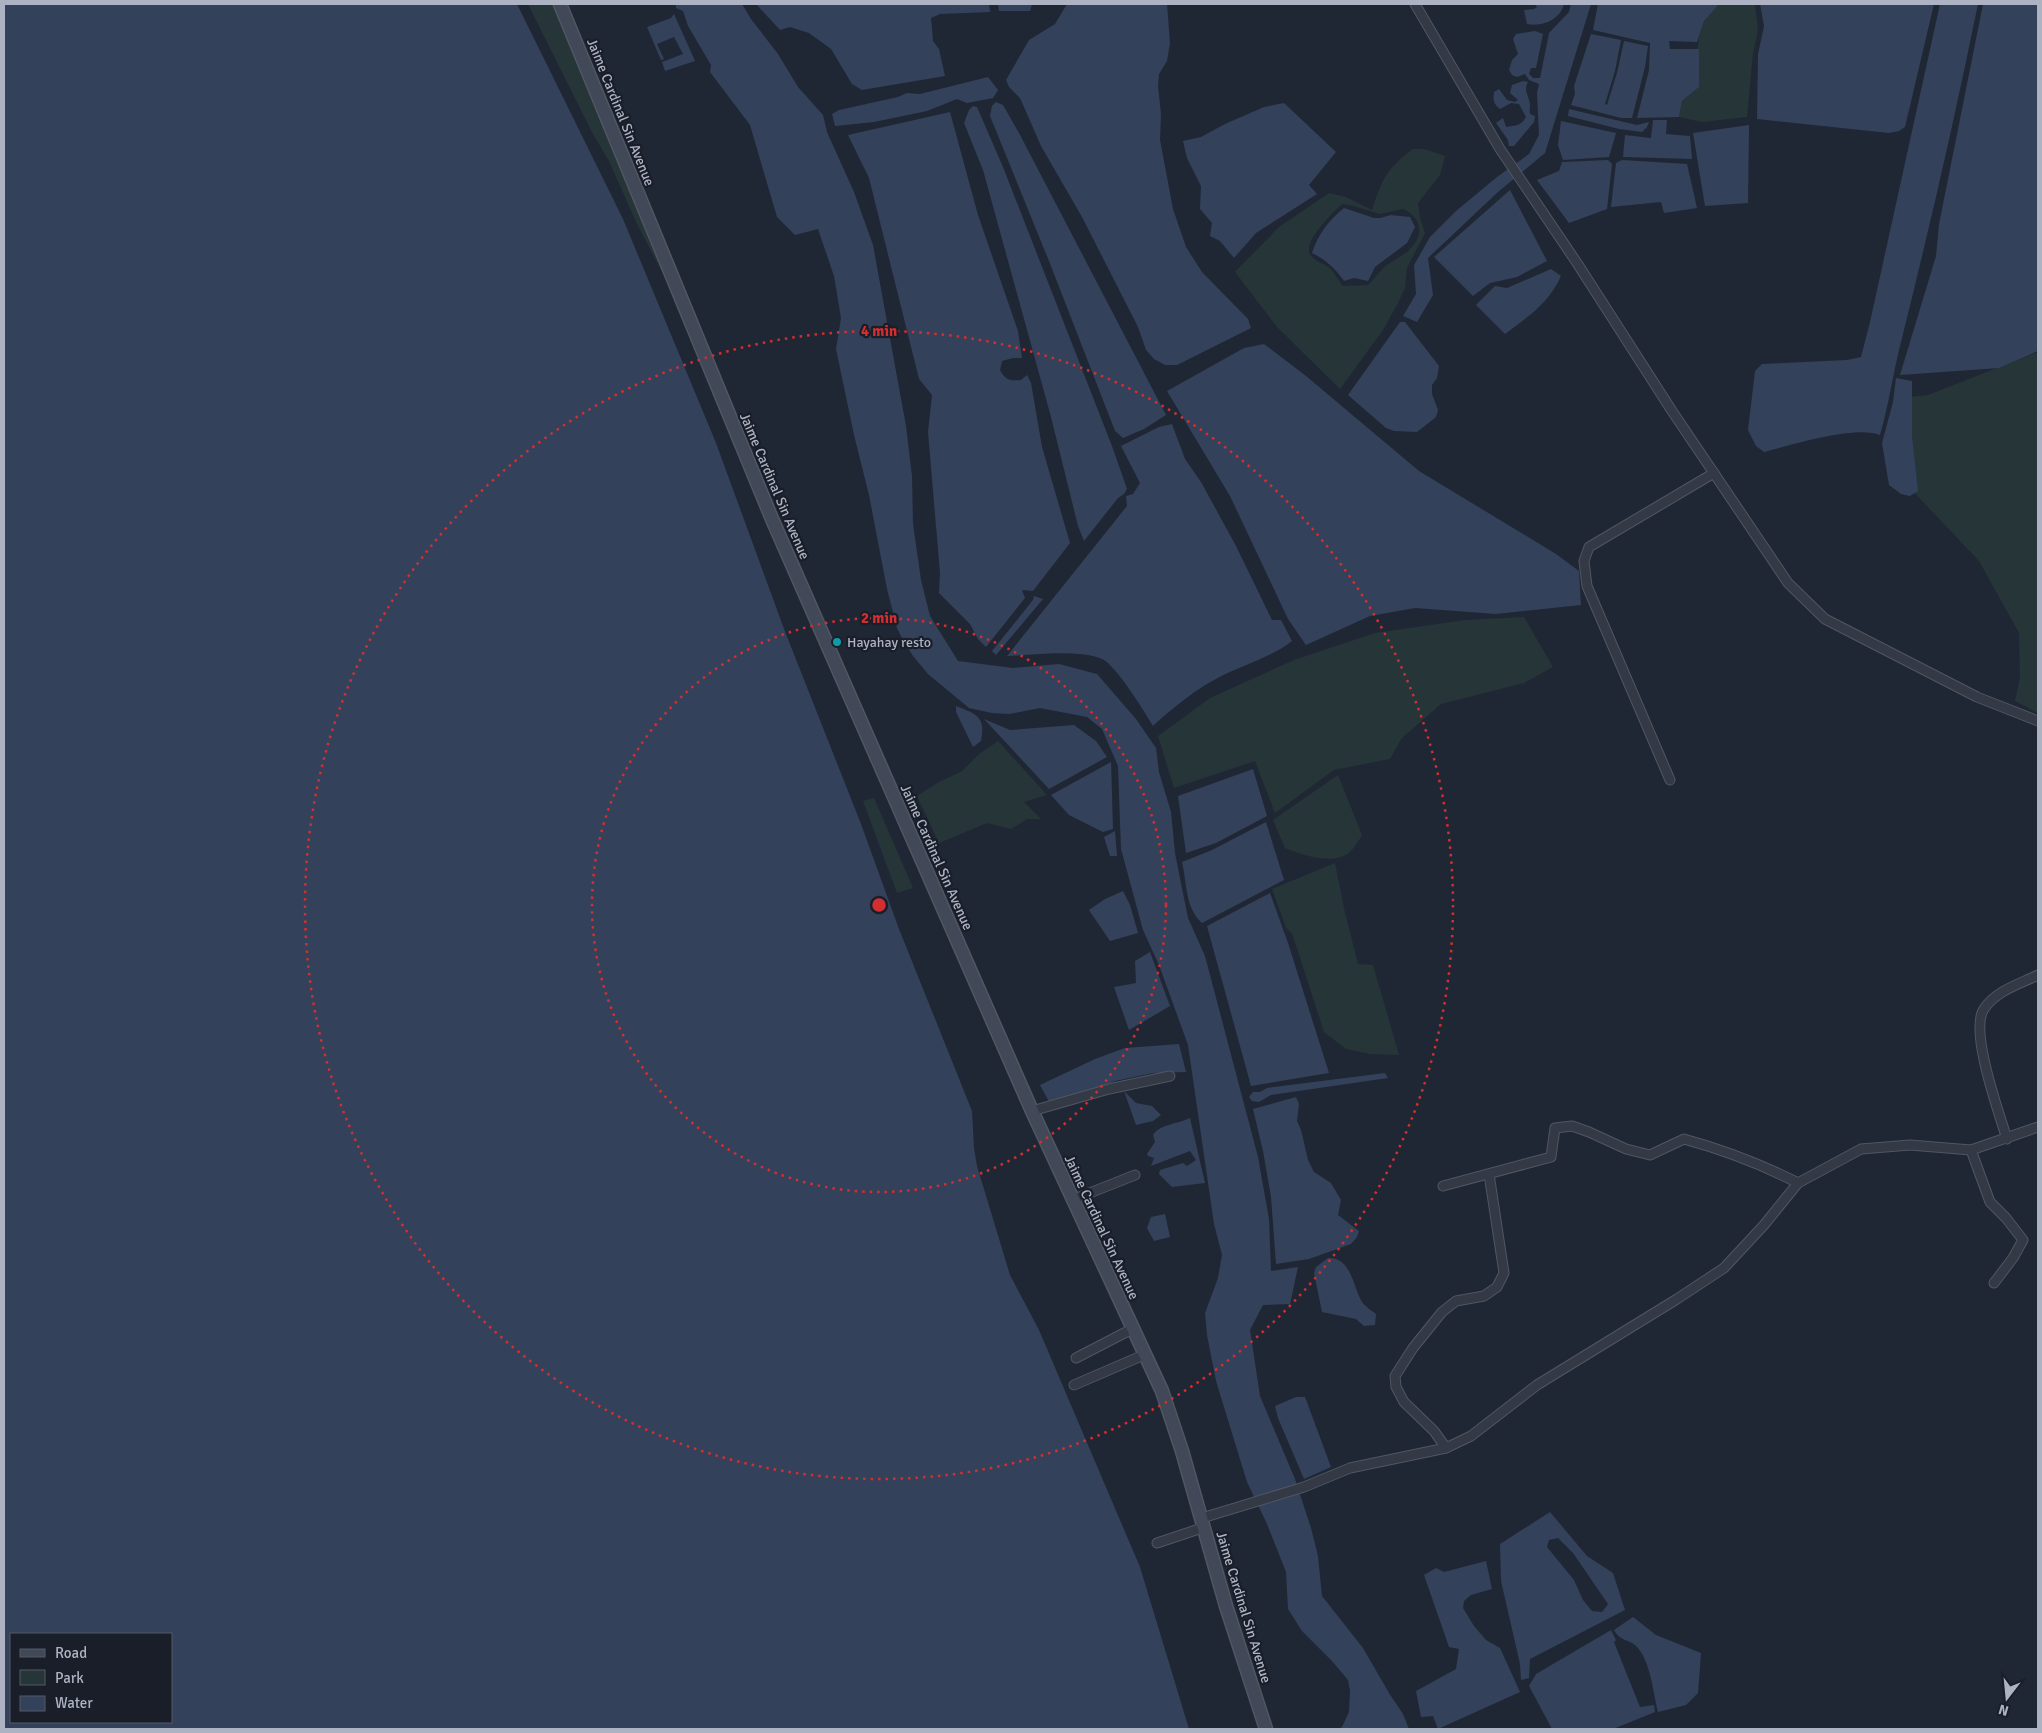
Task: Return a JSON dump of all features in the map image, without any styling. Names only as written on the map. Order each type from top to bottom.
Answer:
[{"type":"main road","name":"Jaime Cardinal Sin Avenue","points":[[560,4],[772,519],[1032,1112],[1162,1391],[1203,1523],[1226,1606],[1266,1729]]},
{"type":"street","points":[[1415,4],[1500,149],[1578,263],[1672,411],[1788,582],[1825,619],[1977,698],[2038,721]]},
{"type":"street","points":[[1670,780],[1587,586],[1584,561],[1589,547],[1714,472]]},
{"type":"street","points":[[2006,1139],[1989,1081],[1979,1029],[1983,1010],[1995,996],[2038,975]]},
{"type":"street","points":[[1032,1112],[1110,1089],[1170,1076]]},
{"type":"street","points":[[1443,1186],[1551,1157],[1555,1128],[1572,1126],[1626,1149],[1650,1155],[1684,1139],[1720,1149],[1766,1166],[1798,1183]]},
{"type":"street","points":[[1157,1543],[1260,1500],[1304,1487],[1350,1468],[1446,1448],[1471,1436],[1537,1385],[1724,1268],[1764,1225],[1798,1183],[1860,1149],[1910,1145],[1971,1150],[2038,1127]]},
{"type":"street","points":[[1971,1150],[1990,1202],[2006,1218],[2023,1240],[2013,1258],[1994,1283]]},
{"type":"street","points":[[1446,1448],[1434,1431],[1404,1402],[1396,1387],[1396,1376],[1413,1348],[1442,1312],[1456,1301],[1484,1296],[1497,1287],[1504,1273],[1488,1174]]},
{"type":"street","points":[[1072,1200],[1135,1175]]},
{"type":"street","points":[[1076,1358],[1134,1328]]},
{"type":"street","points":[[1074,1385],[1146,1354]]},
{"type":"green space","points":[[528,4],[554,4],[662,272],[636,222],[609,161],[593,134]]},
{"type":"green space","points":[[1719,4],[1755,4],[1758,30],[1753,54],[1747,117],[1702,122],[1679,117],[1682,101],[1699,87],[1699,37],[1705,19]]},
{"type":"green space","points":[[1413,149],[1424,149],[1445,156],[1440,175],[1418,203],[1425,233],[1407,268],[1405,288],[1397,305],[1383,330],[1340,389],[1277,327],[1235,272],[1279,227],[1329,193],[1346,197],[1372,210],[1386,175],[1397,162]],"holes":[[[1342,204],[1380,214],[1403,209],[1410,213],[1418,223],[1419,234],[1413,246],[1405,254],[1384,267],[1368,285],[1343,286],[1330,269],[1311,256],[1309,250],[1310,243],[1319,228]]]},
{"type":"green space","points":[[2038,352],[2038,713],[2015,701],[2020,678],[2019,633],[1979,561],[1907,485],[1908,397],[1928,395]]},
{"type":"green space","points":[[1524,617],[1553,667],[1524,683],[1441,704],[1402,738],[1390,759],[1334,770],[1275,813],[1255,761],[1174,788],[1158,736],[1210,698],[1294,660],[1375,633],[1465,620]]},
{"type":"green space","points":[[998,741],[1047,795],[1024,802],[1041,819],[1027,819],[1011,829],[987,823],[939,843],[917,796],[937,783],[962,771],[979,754]]},
{"type":"green space","points":[[1338,775],[1362,835],[1355,846],[1343,856],[1326,859],[1300,854],[1285,848],[1273,820]]},
{"type":"green space","points":[[874,798],[913,888],[897,893],[863,801]]},
{"type":"green space","points":[[1335,863],[1358,964],[1373,965],[1399,1055],[1370,1054],[1346,1049],[1324,1032],[1292,933],[1286,928],[1272,889]]},
{"type":"water","points":[[4,4],[517,4],[623,219],[716,443],[784,629],[861,824],[899,929],[972,1111],[977,1166],[1010,1275],[1039,1330],[1140,1567],[1189,1729],[4,1729]]},
{"type":"water","points":[[676,4],[742,4],[778,54],[798,87],[823,115],[827,132],[854,192],[873,245],[906,426],[912,476],[913,524],[921,580],[930,616],[958,661],[1013,668],[1059,664],[1097,674],[1136,719],[1156,748],[1159,772],[1171,812],[1175,853],[1188,918],[1205,956],[1258,1157],[1269,1219],[1271,1271],[1298,1267],[1290,1304],[1263,1305],[1250,1330],[1260,1396],[1295,1479],[1311,1528],[1318,1556],[1322,1596],[1363,1648],[1403,1714],[1409,1729],[1339,1729],[1342,1727],[1349,1712],[1350,1691],[1348,1680],[1302,1631],[1288,1609],[1286,1572],[1267,1524],[1247,1482],[1216,1381],[1207,1335],[1205,1313],[1218,1278],[1222,1255],[1214,1224],[1188,1045],[1159,965],[1143,930],[1121,849],[1118,766],[1102,729],[1087,717],[1040,708],[1009,714],[992,713],[969,708],[928,674],[904,642],[897,628],[887,589],[869,495],[836,349],[841,318],[834,276],[818,229],[795,235],[777,217],[750,125],[710,72],[711,65],[688,26],[683,11],[676,8]]},
{"type":"water","points":[[756,4],[989,4],[990,12],[940,14],[931,18],[933,41],[939,49],[945,76],[862,90],[852,84],[831,49],[809,33],[790,27],[780,30]]},
{"type":"water","points":[[998,4],[1032,4],[1030,11],[999,11]]},
{"type":"water","points":[[1067,4],[1167,4],[1170,43],[1167,61],[1159,74],[1158,86],[1161,114],[1160,140],[1173,209],[1186,247],[1202,272],[1248,319],[1251,328],[1177,365],[1165,365],[1154,359],[1146,350],[1138,327],[1082,217],[1041,146],[1020,98],[1009,87],[1006,80],[1029,40],[1055,24]]},
{"type":"water","points":[[1535,4],[1564,4],[1559,14],[1550,21],[1533,25],[1527,24],[1524,10],[1534,9],[1537,7]]},
{"type":"water","points":[[1571,4],[1591,4],[1545,153],[1498,192],[1428,258],[1433,295],[1417,322],[1403,316],[1416,294],[1414,265],[1430,237],[1456,211],[1497,177],[1529,154],[1539,135],[1537,93],[1539,84],[1529,80],[1525,74],[1517,77],[1512,75],[1509,70],[1512,60],[1518,54],[1513,39],[1516,34],[1535,31],[1543,34],[1536,68],[1531,68],[1529,74],[1533,78],[1540,78],[1549,33],[1569,12]]},
{"type":"water","points":[[1598,4],[1719,4],[1704,21],[1697,42],[1669,41],[1670,49],[1699,49],[1699,87],[1682,101],[1679,117],[1637,118],[1649,70],[1650,43],[1593,30]]},
{"type":"water","points":[[1760,4],[1934,4],[1905,127],[1899,131],[1889,133],[1757,119],[1758,54],[1764,26]]},
{"type":"water","points":[[1940,4],[1978,4],[1922,258],[1880,435],[1855,432],[1839,434],[1764,452],[1756,446],[1748,430],[1755,371],[1762,364],[1847,360],[1861,357]]},
{"type":"water","points":[[1983,4],[2038,4],[2038,351],[1999,368],[1900,375],[1936,256],[1939,224]]},
{"type":"water","points":[[674,14],[695,61],[665,71],[662,62],[683,54],[674,37],[657,44],[664,59],[661,60],[647,27],[671,18]]},
{"type":"water","points":[[1591,34],[1621,40],[1615,71],[1605,104],[1607,105],[1624,41],[1648,46],[1645,67],[1632,118],[1621,118],[1571,105],[1575,94],[1574,86]]},
{"type":"water","points":[[988,77],[998,90],[993,98],[967,103],[957,99],[927,111],[874,122],[835,126],[832,114],[839,110],[898,97],[907,93],[920,94]]},
{"type":"water","points":[[1523,81],[1528,82],[1526,91],[1530,103],[1530,114],[1535,116],[1534,122],[1514,146],[1509,146],[1508,140],[1496,123],[1503,118],[1506,127],[1515,126],[1520,124],[1526,117],[1519,104],[1511,103],[1500,109],[1494,101],[1494,92],[1499,89],[1507,100],[1515,102],[1518,100],[1510,93],[1512,85]]},
{"type":"water","points":[[996,102],[1003,105],[1019,133],[1166,415],[1144,429],[1123,438],[1115,431],[990,116],[992,106]]},
{"type":"water","points":[[1284,103],[1336,152],[1309,185],[1317,194],[1256,233],[1234,258],[1220,241],[1210,236],[1212,223],[1200,209],[1201,186],[1187,158],[1183,141],[1201,137],[1264,107]]},
{"type":"water","points":[[973,106],[977,107],[1003,167],[1127,489],[1084,541],[1078,526],[1051,417],[983,170],[964,123],[969,110]]},
{"type":"water","points":[[1569,109],[1637,125],[1649,122],[1642,132],[1619,129],[1568,116]]},
{"type":"water","points":[[950,112],[978,215],[1018,331],[1022,358],[1002,361],[1000,370],[1006,378],[1011,380],[1021,380],[1027,375],[1031,383],[1042,447],[1070,543],[1033,591],[1022,590],[1025,598],[986,647],[978,639],[970,624],[939,593],[940,573],[928,432],[932,395],[919,379],[869,178],[848,135]]},
{"type":"water","points":[[1653,120],[1667,120],[1666,134],[1690,136],[1692,159],[1623,157],[1625,135],[1651,138]]},
{"type":"water","points":[[1561,121],[1616,133],[1609,157],[1563,160],[1558,145]]},
{"type":"water","points":[[1749,125],[1748,203],[1705,206],[1693,133]]},
{"type":"water","points":[[1608,160],[1612,164],[1607,209],[1569,223],[1537,180],[1559,171],[1562,162]]},
{"type":"water","points":[[1622,160],[1687,164],[1697,208],[1664,213],[1661,202],[1611,207],[1616,163]]},
{"type":"water","points":[[1510,190],[1547,261],[1517,277],[1490,283],[1473,296],[1434,257]]},
{"type":"water","points":[[1344,208],[1374,218],[1391,215],[1410,217],[1415,227],[1407,243],[1375,267],[1368,281],[1354,278],[1344,281],[1322,258],[1312,253],[1325,228]]},
{"type":"water","points":[[1551,269],[1561,276],[1556,286],[1537,309],[1505,334],[1476,305],[1495,286],[1507,288]]},
{"type":"water","points":[[1400,322],[1405,322],[1439,366],[1437,378],[1432,385],[1432,394],[1438,410],[1436,417],[1417,432],[1394,431],[1386,428],[1348,395]]},
{"type":"water","points":[[1264,344],[1306,376],[1419,471],[1556,554],[1579,571],[1581,605],[1496,614],[1415,608],[1370,616],[1306,645],[1288,619],[1230,496],[1167,391],[1244,348]]},
{"type":"water","points":[[1896,378],[1912,381],[1912,436],[1918,491],[1910,496],[1901,494],[1889,485],[1882,443],[1893,402]]},
{"type":"water","points":[[1172,424],[1185,459],[1201,482],[1236,546],[1272,620],[1281,620],[1292,641],[1274,653],[1208,683],[1153,726],[1122,679],[1102,659],[1069,653],[1007,656],[1127,506],[1126,496],[1133,494],[1140,483],[1121,446],[1159,427]]},
{"type":"water","points":[[1034,596],[1043,599],[996,655],[992,651],[1033,600]]},
{"type":"water","points":[[956,706],[974,714],[981,721],[981,741],[973,747],[956,712]]},
{"type":"water","points":[[984,719],[1010,730],[1074,725],[1096,741],[1107,757],[1049,789]]},
{"type":"water","points":[[1111,762],[1113,829],[1103,832],[1069,815],[1051,795]]},
{"type":"water","points":[[1253,769],[1267,816],[1216,843],[1186,853],[1178,796]]},
{"type":"water","points":[[1266,822],[1284,880],[1202,923],[1192,910],[1182,862],[1212,850]]},
{"type":"water","points":[[1115,831],[1117,856],[1110,856],[1104,837]]},
{"type":"water","points":[[1123,891],[1130,905],[1138,933],[1110,941],[1089,910],[1105,899]]},
{"type":"water","points":[[1270,893],[1288,943],[1329,1073],[1251,1086],[1207,926]]},
{"type":"water","points":[[1150,952],[1170,1006],[1129,1030],[1114,987],[1136,983],[1135,961]]},
{"type":"water","points":[[1179,1044],[1186,1072],[1153,1073],[1115,1081],[1052,1107],[1040,1085],[1095,1059],[1125,1048]]},
{"type":"water","points":[[1385,1073],[1388,1078],[1271,1095],[1259,1102],[1252,1101],[1249,1097],[1253,1092],[1260,1092],[1267,1088]]},
{"type":"water","points":[[1124,1091],[1136,1103],[1152,1106],[1161,1115],[1153,1121],[1136,1125]]},
{"type":"water","points":[[1296,1097],[1299,1104],[1297,1121],[1308,1160],[1314,1172],[1331,1183],[1341,1200],[1338,1215],[1359,1231],[1351,1244],[1309,1259],[1276,1264],[1271,1197],[1253,1109]]},
{"type":"water","points":[[1190,1118],[1205,1183],[1172,1187],[1159,1174],[1160,1170],[1183,1163],[1187,1166],[1196,1160],[1190,1151],[1151,1166],[1154,1158],[1147,1154],[1155,1142],[1153,1135],[1156,1131]]},
{"type":"water","points":[[1165,1214],[1170,1237],[1154,1241],[1147,1228],[1151,1217]]},
{"type":"water","points":[[1328,1258],[1342,1262],[1346,1267],[1362,1302],[1376,1314],[1375,1325],[1364,1326],[1356,1319],[1322,1312],[1314,1273],[1316,1267]]},
{"type":"water","points":[[1296,1397],[1305,1397],[1331,1467],[1304,1479],[1278,1418],[1275,1406]]},
{"type":"water","points":[[1550,1512],[1587,1556],[1613,1573],[1625,1610],[1530,1659],[1529,1678],[1521,1680],[1520,1664],[1501,1581],[1500,1544]],"holes":[[[1558,1538],[1573,1553],[1608,1604],[1602,1612],[1592,1611],[1583,1600],[1574,1580],[1547,1547],[1549,1540]]]},
{"type":"water","points":[[1486,1561],[1492,1589],[1471,1595],[1464,1601],[1463,1608],[1474,1626],[1486,1640],[1500,1648],[1520,1692],[1438,1729],[1433,1716],[1421,1717],[1416,1691],[1456,1669],[1459,1649],[1449,1647],[1424,1575],[1436,1568],[1444,1572]]},
{"type":"water","points":[[1633,1617],[1656,1635],[1701,1653],[1698,1693],[1686,1705],[1658,1712],[1646,1662],[1635,1645],[1619,1637],[1614,1630]]},
{"type":"water","points":[[1611,1630],[1640,1707],[1654,1705],[1655,1712],[1613,1729],[1552,1729],[1529,1686],[1536,1674]]},
{"type":"place","name":"Hayahay resto","points":[[837,642]]}]
